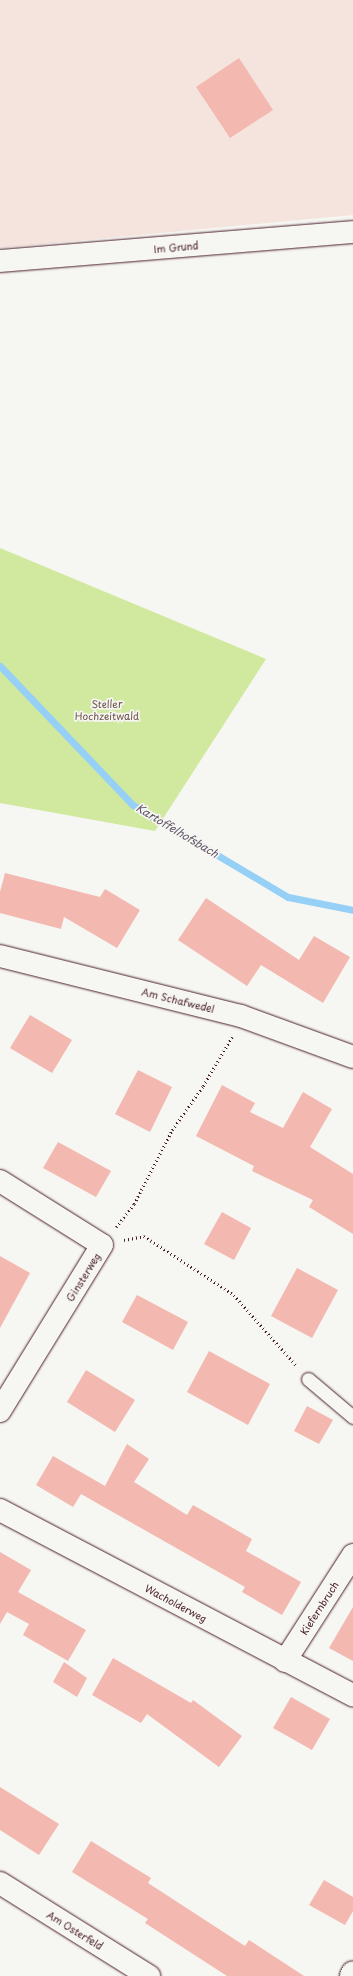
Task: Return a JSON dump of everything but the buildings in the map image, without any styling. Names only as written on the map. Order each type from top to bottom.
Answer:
[{"type":"street","name":"Im Grund","points":[[0,261],[353,232]]},
{"type":"street","name":"Am Schafwedel","points":[[0,956],[241,1016],[353,1057]]},
{"type":"street","name":"Ginsterweg","points":[[0,1181],[102,1245],[0,1411]]},
{"type":"street","name":"Wacholderweg","points":[[0,1510],[285,1661],[353,1695]]},
{"type":"street","name":"Kiefernbruch","points":[[285,1661],[353,1555]]},
{"type":"street","name":"Am Osterfeld","points":[[0,1883],[149,1976]]},
{"type":"street","points":[[351,1976],[353,1972]]},
{"type":"lane","points":[[308,1379],[353,1417]]},
{"type":"path","points":[[102,1245],[134,1204],[172,1130],[204,1086],[236,1032],[241,1016]]},
{"type":"path","points":[[102,1245],[144,1236],[222,1286],[234,1295],[308,1379]]},
{"type":"shaded area","points":[[0,0],[353,0],[353,215],[0,248]]},
{"type":"green space","name":"Steller Hochzeitwald","points":[[0,548],[266,659],[155,831],[0,803]]},
{"type":"waterway","name":"Kartoffelhofsbach","points":[[0,666],[133,805],[288,897],[353,910]]}]
